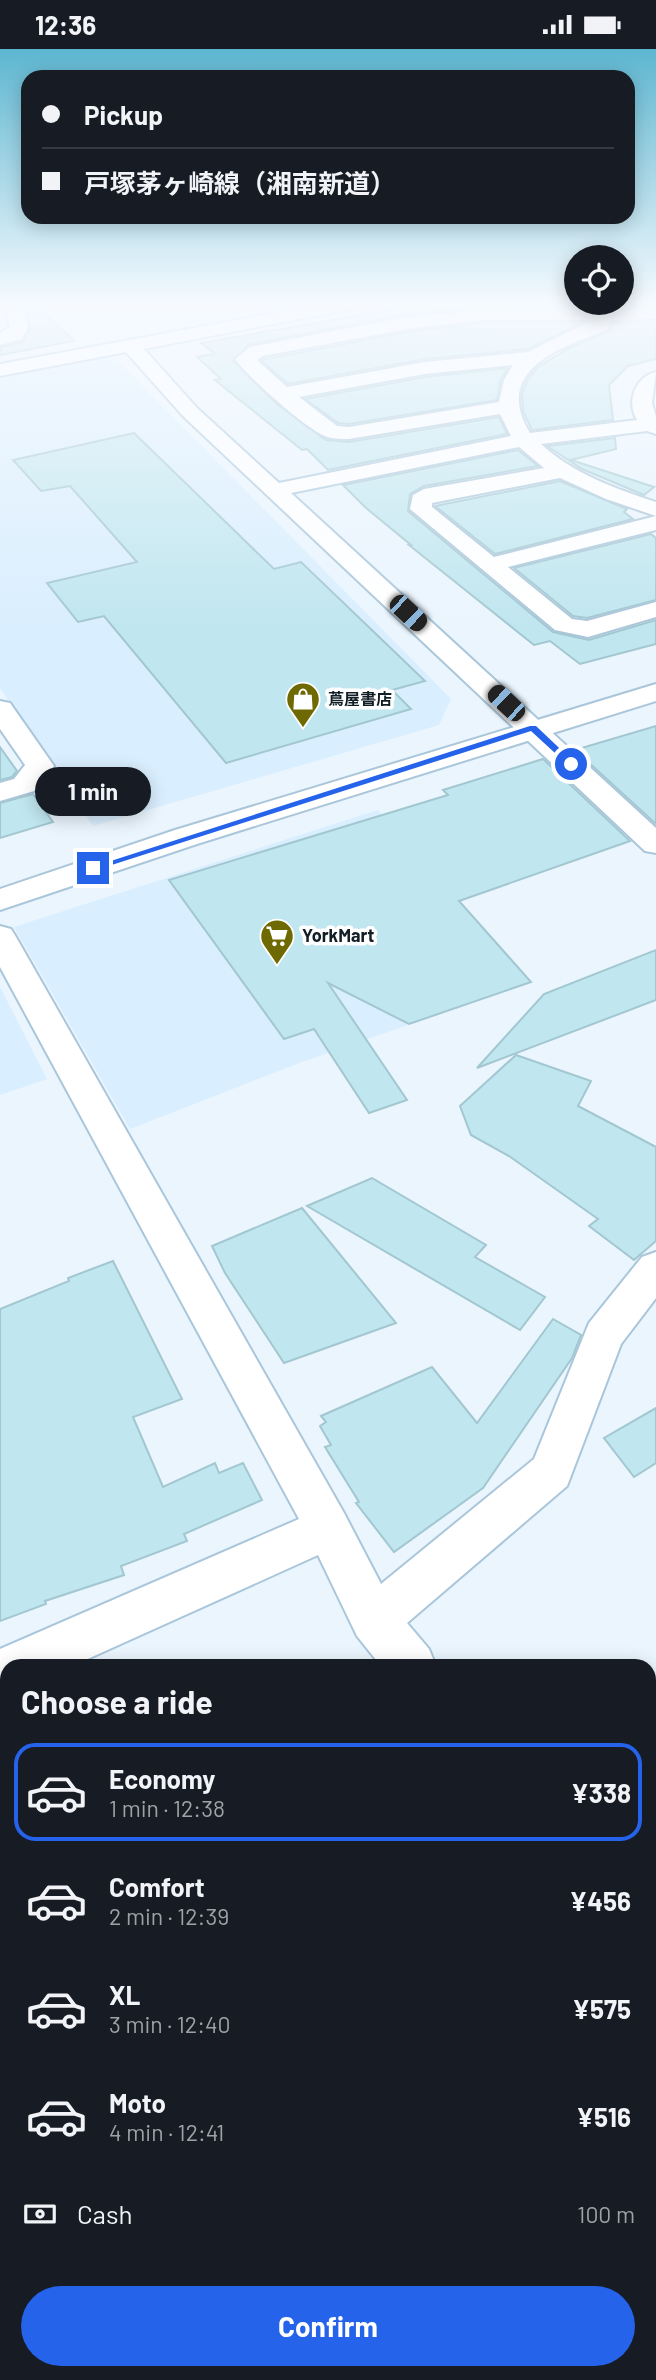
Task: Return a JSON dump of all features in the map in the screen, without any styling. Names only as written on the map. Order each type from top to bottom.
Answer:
[{"type":"street","points":[[188,410],[656,844]]},
{"type":"street","points":[[303,410],[332,432],[349,433],[492,410]]},
{"type":"street","points":[[510,410],[514,424],[525,440],[564,471],[601,491],[656,509]]},
{"type":"street","points":[[275,489],[525,440],[653,426],[644,410]]},
{"type":"street","points":[[564,471],[432,494],[421,500],[421,509],[564,625],[588,629],[656,609]]},
{"type":"street","points":[[489,565],[656,523]]},
{"type":"street","points":[[0,900],[186,837],[656,692]]},
{"type":"street","points":[[0,709],[40,766],[24,785],[0,792]]},
{"type":"street","points":[[0,937],[328,1528],[374,1620],[406,1659]]},
{"type":"street","points":[[374,1620],[551,1472],[604,1335],[656,1268]]},
{"type":"street","points":[[32,1659],[328,1528]]},
{"type":"shaded area","points":[[0,410],[166,410],[451,699],[439,725],[93,826],[0,688]]},
{"type":"shaded area","name":"YorkMart","points":[[378,810],[531,982],[299,1063],[130,1129],[14,927]]},
{"type":"shaded area","points":[[0,987],[47,1079],[0,1095]]},
{"type":"building","points":[[252,410],[285,410],[326,440],[349,442],[499,417],[507,434],[328,470],[307,449],[302,450]]},
{"type":"building","points":[[320,410],[437,410],[349,424],[338,423]]},
{"type":"building","points":[[612,410],[613,420],[532,430],[523,411]]},
{"type":"building","points":[[134,433],[274,569],[301,562],[425,681],[392,690],[411,709],[226,763],[104,616],[78,622],[47,583],[137,562],[70,486],[41,491],[13,460]]},
{"type":"building","points":[[615,438],[616,449],[571,460],[654,487],[644,495],[582,469],[547,446]]},
{"type":"building","points":[[518,450],[538,466],[424,486],[410,494],[408,511],[553,632],[589,640],[656,620],[656,644],[580,664],[550,641],[534,645],[409,545],[343,485]]},
{"type":"building","points":[[560,481],[627,509],[624,512],[633,519],[495,554],[435,506]]},
{"type":"building","points":[[651,534],[656,538],[656,600],[587,618],[573,616],[514,568]]},
{"type":"building","points":[[656,726],[656,824],[575,750]]},
{"type":"building","points":[[0,747],[17,771],[12,777],[0,780]]},
{"type":"building","points":[[543,759],[630,841],[459,901],[531,982],[409,1024],[328,983],[407,1100],[369,1113],[314,1029],[284,1039],[169,880],[448,795],[443,790]]},
{"type":"building","points":[[33,794],[53,822],[0,838],[0,803]]},
{"type":"building","points":[[656,950],[656,1000],[477,1068],[544,994]]},
{"type":"building","points":[[516,1055],[591,1081],[578,1106],[656,1147],[656,1241],[634,1260],[589,1226],[598,1219],[509,1156],[471,1135],[460,1106]]},
{"type":"building","points":[[372,1178],[486,1245],[475,1257],[545,1297],[520,1330],[307,1206]]},
{"type":"building","points":[[302,1208],[396,1323],[284,1363],[225,1273],[212,1246]]},
{"type":"building","points":[[113,1261],[182,1399],[133,1417],[163,1487],[215,1463],[219,1473],[243,1463],[262,1500],[184,1534],[187,1541],[121,1566],[124,1575],[45,1601],[46,1604],[0,1621],[0,1309]]},
{"type":"building","points":[[553,1319],[581,1335],[572,1358],[483,1488],[394,1552],[356,1503],[359,1502],[325,1447],[331,1445],[320,1426],[326,1422],[321,1416],[432,1367],[477,1423]]},
{"type":"building","points":[[656,1408],[656,1463],[634,1477],[604,1438]]},
{"type":"place","name":"蔦屋書店","points":[[303,729]]},
{"type":"place","name":"YorkMart","points":[[277,966]]},
{"type":"route","points":[[93,868],[533,728],[571,764]]}]
